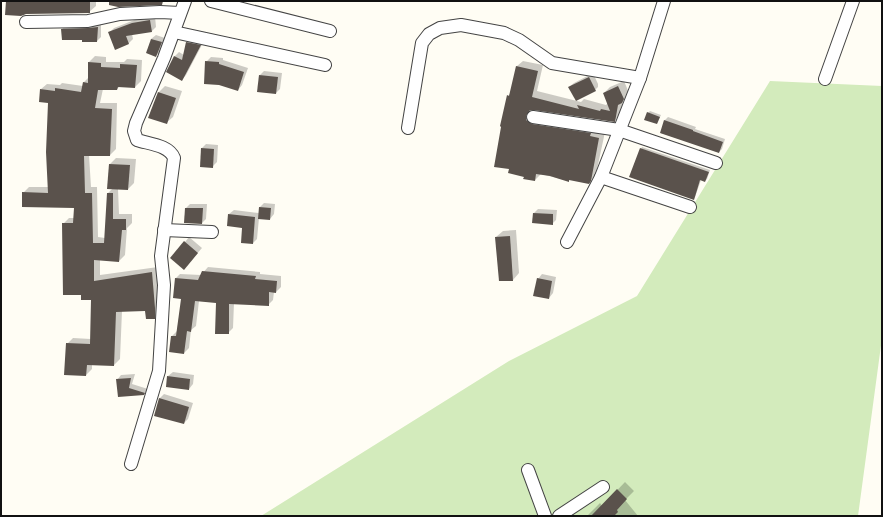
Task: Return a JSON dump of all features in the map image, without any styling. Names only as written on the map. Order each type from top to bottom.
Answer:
[{"type":"street","points":[[131,464],[159,371],[164,285],[161,256],[174,158],[173,154],[168,149],[137,140],[134,131],[164,58],[185,1]]},
{"type":"street","points":[[211,1],[330,31]]},
{"type":"street","points":[[567,242],[601,177],[640,78],[664,1]]},
{"type":"street","points":[[825,79],[852,1]]},
{"type":"street","points":[[26,22],[88,21],[120,14],[160,12],[180,13]]},
{"type":"street","points":[[408,128],[422,43],[429,34],[440,28],[462,25],[504,33],[519,40],[552,63],[640,78]]},
{"type":"street","points":[[174,32],[325,65]]},
{"type":"street","points":[[533,117],[619,130],[716,163]]},
{"type":"street","points":[[601,177],[690,207]]},
{"type":"street","points":[[164,230],[212,232]]},
{"type":"street","points":[[528,470],[545,516]]},
{"type":"street","points":[[560,516],[603,487]]},
{"type":"green space","points":[[770,81],[882,86],[882,338],[858,516],[261,516],[509,361],[637,296]]},
{"type":"building","points":[[6,1],[90,1],[90,13],[26,14],[21,16],[5,15]]},
{"type":"building","points":[[109,1],[163,1],[162,5],[118,7],[109,5]]},
{"type":"building","points":[[150,20],[152,32],[126,36],[129,44],[115,50],[108,32],[132,23]]},
{"type":"building","points":[[98,27],[97,42],[62,40],[61,29]]},
{"type":"building","points":[[151,39],[162,42],[156,57],[146,53]]},
{"type":"building","points":[[186,42],[201,45],[182,81],[166,72],[174,56],[182,60]]},
{"type":"building","points":[[205,61],[219,62],[219,64],[244,72],[238,91],[219,85],[204,84]]},
{"type":"building","points":[[88,62],[101,63],[101,67],[120,68],[120,64],[137,65],[135,88],[118,87],[117,90],[98,90],[95,108],[112,109],[110,156],[84,156],[85,193],[92,193],[93,243],[104,243],[107,193],[113,193],[113,219],[126,219],[126,230],[122,230],[119,262],[94,260],[94,281],[152,272],[155,319],[146,319],[145,311],[116,312],[114,366],[87,365],[86,376],[64,375],[66,343],[90,344],[91,300],[81,300],[81,295],[63,295],[62,223],[73,223],[74,208],[22,207],[22,192],[48,193],[46,152],[48,103],[39,102],[40,89],[55,91],[55,88],[81,92],[83,82],[88,83]]},
{"type":"building","points":[[516,66],[538,71],[532,97],[579,109],[577,105],[600,111],[601,109],[610,111],[603,93],[618,86],[624,99],[622,103],[618,105],[615,122],[534,110],[530,110],[526,116],[526,120],[532,124],[591,133],[590,136],[599,138],[591,181],[589,184],[569,180],[569,182],[550,176],[536,174],[535,181],[523,179],[524,177],[508,173],[509,169],[494,167],[500,126],[507,95],[509,96]]},
{"type":"building","points":[[259,75],[278,77],[276,94],[257,92]]},
{"type":"building","points":[[589,77],[596,91],[576,101],[568,87]]},
{"type":"building","points":[[158,92],[176,98],[167,124],[148,118]]},
{"type":"building","points":[[647,112],[660,117],[657,124],[644,120]]},
{"type":"building","points":[[664,120],[723,142],[719,153],[660,133]]},
{"type":"building","points":[[201,148],[214,149],[213,168],[200,167]]},
{"type":"building","points":[[640,148],[709,172],[705,182],[700,180],[694,200],[629,177]]},
{"type":"building","points":[[109,164],[130,165],[128,190],[107,189]]},
{"type":"building","points":[[259,207],[271,208],[270,220],[258,219]]},
{"type":"building","points":[[185,208],[203,208],[202,224],[184,223]]},
{"type":"building","points":[[533,213],[553,214],[553,225],[532,223]]},
{"type":"building","points":[[228,214],[255,217],[253,244],[241,243],[242,228],[227,226]]},
{"type":"building","points":[[510,236],[513,281],[499,281],[495,237]]},
{"type":"building","points":[[184,241],[198,253],[184,270],[170,258]]},
{"type":"building","points":[[202,271],[256,276],[255,279],[277,281],[276,293],[269,292],[269,306],[229,304],[229,334],[215,334],[216,303],[195,301],[191,332],[187,331],[184,354],[169,352],[171,336],[176,336],[181,299],[173,298],[175,278],[198,280]]},
{"type":"building","points":[[537,278],[552,281],[549,299],[533,296]]},
{"type":"building","points":[[167,376],[190,379],[189,390],[166,387]]},
{"type":"building","points":[[131,378],[129,388],[145,393],[144,395],[118,397],[116,379]]},
{"type":"building","points":[[159,398],[189,407],[184,424],[154,416]]},
{"type":"building","points":[[617,489],[627,499],[617,510],[618,512],[614,516],[591,516]]}]
